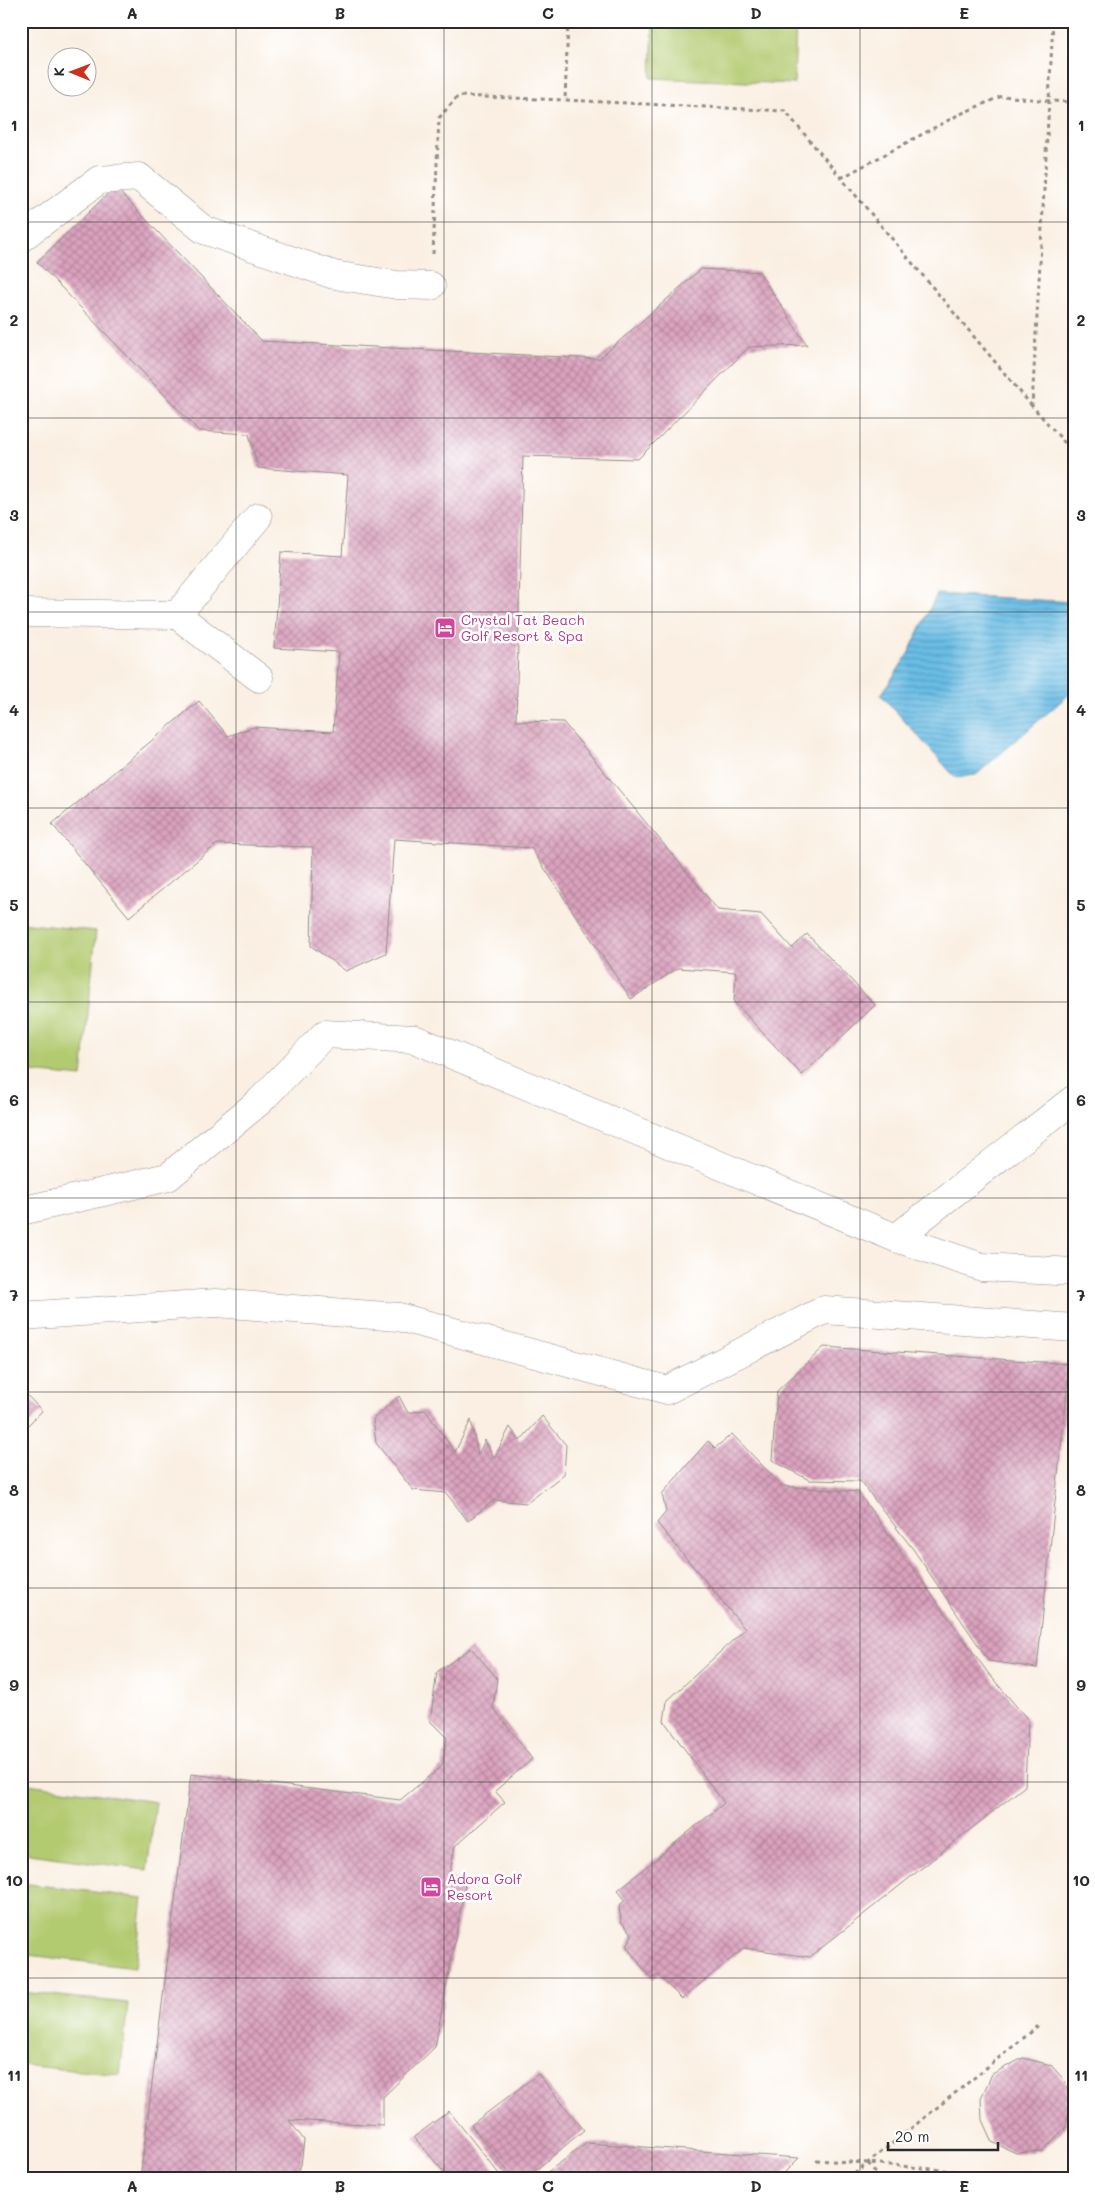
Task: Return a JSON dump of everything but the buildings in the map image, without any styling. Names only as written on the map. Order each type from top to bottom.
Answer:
[{"type":"lane","points":[[21,238],[98,180],[139,177],[204,230],[334,275],[397,285],[431,286]]},
{"type":"lane","points":[[177,615],[258,517]]},
{"type":"lane","points":[[21,612],[177,615],[259,678]]},
{"type":"lane","points":[[21,1211],[168,1177],[260,1101],[325,1034],[414,1040],[896,1238],[982,1267],[1074,1272]]},
{"type":"lane","points":[[896,1238],[1074,1099]]},
{"type":"lane","points":[[21,1316],[216,1303],[399,1316],[667,1390],[824,1310],[1074,1328]]},
{"type":"path","points":[[565,100],[568,21]]},
{"type":"path","points":[[1032,406],[1053,21]]},
{"type":"path","points":[[431,286],[439,118],[458,96],[785,111],[1032,406],[1074,453]]},
{"type":"path","points":[[841,178],[958,115],[1002,96],[1074,102]]},
{"type":"path","points":[[848,2179],[1041,2024]]},
{"type":"path","points":[[816,2160],[868,2162],[1038,2179]]},
{"type":"path","points":[[868,2162],[881,2179]]},
{"type":"green space","points":[[653,21],[796,21],[794,84],[651,78]]},
{"type":"green space","points":[[21,923],[96,931],[82,1077],[21,1071]]},
{"type":"green space","points":[[21,1783],[156,1802],[147,1870],[21,1853]]},
{"type":"green space","points":[[21,1883],[143,1898],[135,1968],[21,1954]]},
{"type":"green space","points":[[21,1992],[128,2003],[120,2075],[21,2065]]},
{"type":"water","points":[[937,594],[1074,602],[1074,690],[976,775],[955,777],[881,695],[907,656]]},
{"type":"place","name":"Crystal Tat Beach Golf Resort & Spa","points":[[445,628]]},
{"type":"place","name":"Adora Golf Resort","points":[[431,1887]]}]
